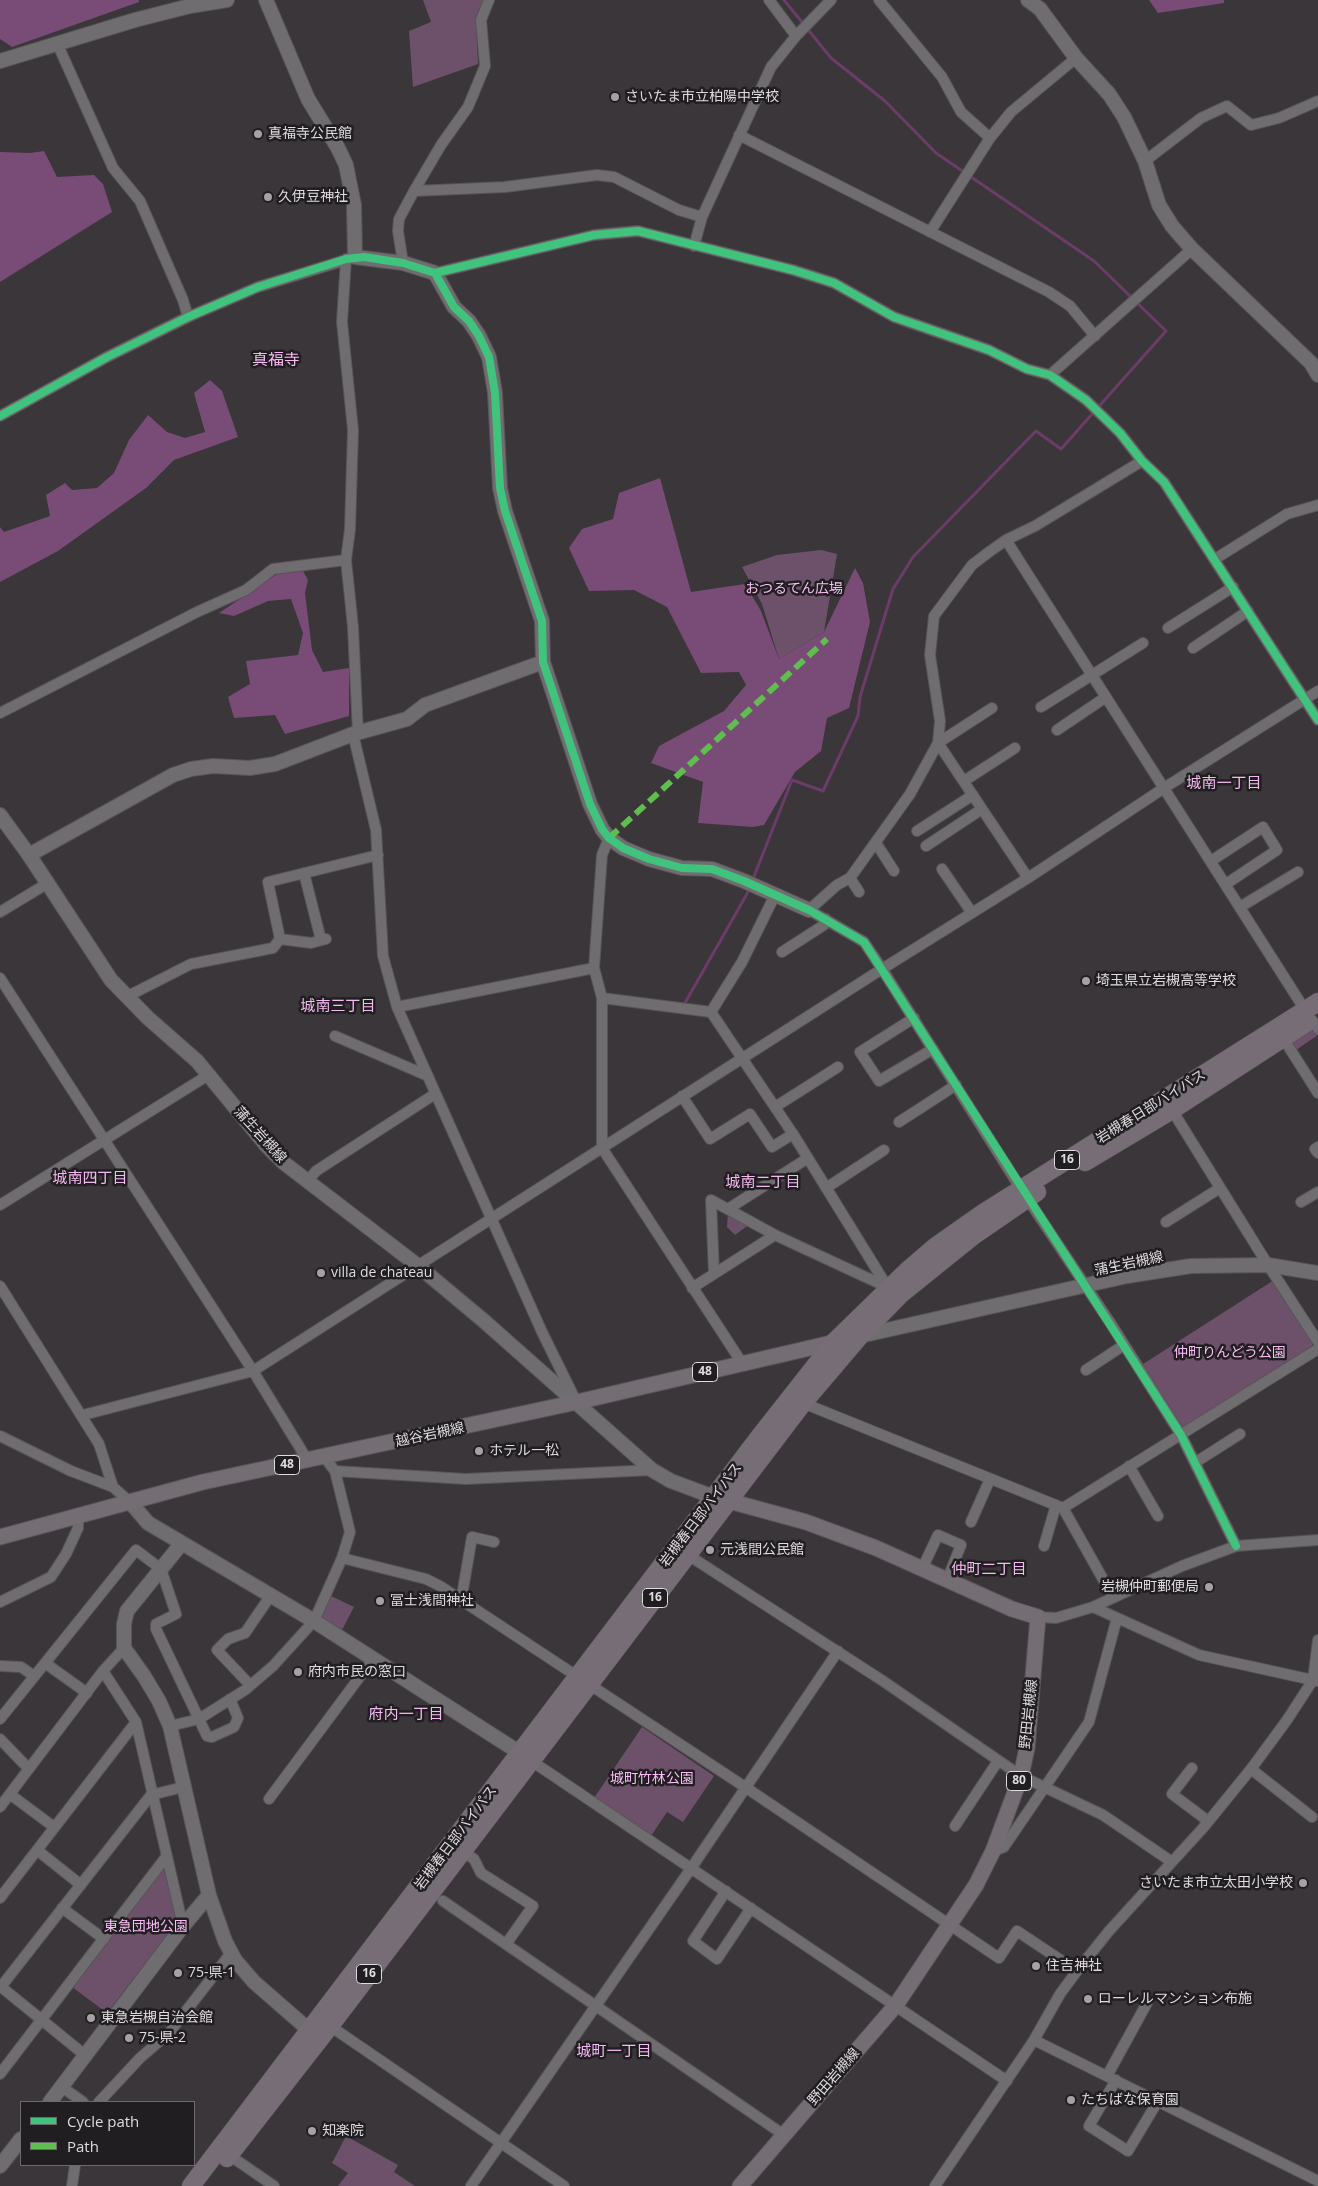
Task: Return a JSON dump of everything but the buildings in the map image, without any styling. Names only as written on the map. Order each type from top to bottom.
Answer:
[{"type":"highway","name":"岩槻春日部バイパス","points":[[191,2186],[309,2030],[584,1681],[722,1499],[834,1342],[888,1288],[936,1246],[1172,1110],[1283,1038],[1314,1015]]},
{"type":"highway","name":"岩槻春日部バイパス","points":[[584,1681],[688,1555],[722,1499],[860,1336],[901,1294],[1024,1194],[1314,1015]]},
{"type":"highway","name":"岩槻春日部バイパス","points":[[206,2186],[330,2026],[462,1850],[525,1757]]},
{"type":"main road","name":"越谷岩槻線","points":[[0,1537],[203,1482],[325,1458],[860,1336]]},
{"type":"main road","points":[[722,1499],[806,1522],[876,1548],[1012,1609],[1038,1617]]},
{"type":"main road","name":"野田岩槻線","points":[[740,2186],[896,2005],[976,1885],[993,1851],[1021,1776],[1027,1748],[1038,1617]]},
{"type":"street","points":[[0,61],[57,42],[190,6],[227,0]]},
{"type":"street","points":[[266,0],[308,99],[338,148],[346,165],[354,205],[342,322],[353,430],[350,528],[346,560],[353,627],[356,733],[376,830],[383,956],[397,1007],[542,1332],[576,1402]]},
{"type":"street","points":[[403,263],[398,231],[399,220],[441,145],[468,107],[485,66],[481,20],[489,0]]},
{"type":"street","points":[[769,0],[796,36]]},
{"type":"street","points":[[694,246],[702,217],[738,135],[771,68],[796,36],[831,0]]},
{"type":"street","points":[[878,0],[942,77],[962,112],[990,138]]},
{"type":"street","points":[[1028,0],[1040,10],[1076,58],[1108,94],[1124,117],[1145,162],[1159,204],[1172,226],[1192,249],[1316,365]]},
{"type":"street","points":[[57,42],[112,168],[140,201],[183,300],[188,318]]},
{"type":"street","points":[[930,232],[990,138],[1012,112],[1076,58]]},
{"type":"street","points":[[1145,162],[1201,118],[1227,106],[1251,125],[1278,118],[1318,101]]},
{"type":"street","points":[[738,135],[1049,292],[1070,306],[1095,336]]},
{"type":"street","points":[[414,191],[505,187],[596,175],[614,177],[679,210],[702,217]]},
{"type":"street","points":[[0,416],[106,357],[258,286],[350,258],[403,263],[435,273],[594,235],[638,231],[793,270],[834,283],[894,317],[989,350],[1027,369],[1050,375],[1086,400],[1120,433],[1142,461],[1164,482],[1318,720]]},
{"type":"street","points":[[1050,375],[1192,249]]},
{"type":"street","points":[[435,273],[454,307],[470,321],[489,357],[495,393],[500,488],[505,511],[542,622],[543,662],[590,804],[602,829],[609,838],[623,848],[649,859],[682,868],[712,869],[775,894],[809,910],[864,942],[1024,1194],[1124,1344],[1181,1435],[1236,1546]]},
{"type":"street","points":[[809,910],[838,885],[850,878],[910,794],[938,743],[940,721],[930,655],[934,616],[972,565],[1006,540],[1035,526],[1142,461]]},
{"type":"street","points":[[1214,559],[1287,514],[1318,505]]},
{"type":"street","points":[[1006,540],[1240,908],[1314,1015]]},
{"type":"street","points":[[0,713],[197,612],[246,590],[273,569],[346,560]]},
{"type":"street","points":[[1168,628],[1233,587]]},
{"type":"street","points":[[1193,648],[1248,611]]},
{"type":"street","points":[[1041,706],[1143,643]]},
{"type":"street","points":[[29,855],[173,775],[213,766],[266,767],[356,733],[407,719],[425,705],[543,662]]},
{"type":"street","points":[[83,1415],[253,1371],[417,1264],[882,968],[1028,878],[1164,788],[1318,691]]},
{"type":"street","points":[[1057,730],[1106,697]]},
{"type":"street","points":[[938,743],[992,708]]},
{"type":"street","points":[[938,743],[1028,878]]},
{"type":"street","points":[[964,781],[1015,748]]},
{"type":"street","points":[[917,831],[972,795]]},
{"type":"street","points":[[926,846],[982,809]]},
{"type":"street","name":"蒲生岩槻線","points":[[0,815],[48,883],[95,958],[126,997],[210,1074],[266,1145],[307,1182],[417,1264],[652,1470],[671,1481],[722,1499]]},
{"type":"street","points":[[1211,861],[1263,826],[1277,850],[1226,884]]},
{"type":"street","points":[[609,838],[602,855],[594,968],[602,998],[602,1148],[742,1363]]},
{"type":"street","points":[[876,843],[894,870]]},
{"type":"street","points":[[126,997],[191,964],[273,948],[280,939],[268,882],[378,855]]},
{"type":"street","points":[[942,868],[972,913]]},
{"type":"street","points":[[1240,908],[1298,872]]},
{"type":"street","points":[[280,939],[311,943],[324,940],[304,873]]},
{"type":"street","points":[[850,878],[858,892]]},
{"type":"street","points":[[0,912],[48,883]]},
{"type":"street","points":[[711,1012],[742,962],[775,894]]},
{"type":"street","points":[[782,952],[824,925],[826,919]]},
{"type":"street","points":[[397,1007],[594,968]]},
{"type":"street","points":[[0,978],[253,1371],[308,1461]]},
{"type":"street","points":[[602,998],[711,1012],[793,1134],[888,1288]]},
{"type":"street","points":[[914,1018],[860,1052],[879,1081],[933,1049]]},
{"type":"street","points":[[335,1036],[428,1076]]},
{"type":"street","points":[[1283,1038],[1318,1093]]},
{"type":"street","points":[[775,1107],[838,1067]]},
{"type":"street","points":[[0,1205],[104,1138],[210,1074]]},
{"type":"street","points":[[898,1122],[956,1085]]},
{"type":"street","points":[[307,1182],[316,1172],[435,1094]]},
{"type":"street","points":[[682,1096],[710,1139],[750,1114],[772,1148],[793,1134]]},
{"type":"street","points":[[1172,1110],[1268,1266],[1318,1342]]},
{"type":"street","points":[[1318,1147],[1315,1148],[1318,1153]]},
{"type":"street","points":[[826,1188],[884,1150]]},
{"type":"street","points":[[728,1210],[808,1158]]},
{"type":"street","points":[[1166,1222],[1220,1188]]},
{"type":"street","points":[[1301,1202],[1318,1192]]},
{"type":"street","points":[[714,1274],[711,1200],[775,1235],[888,1288]]},
{"type":"street","points":[[692,1288],[775,1235]]},
{"type":"street","name":"蒲生岩槻線","points":[[860,1336],[1135,1275],[1191,1266],[1268,1266],[1318,1273]]},
{"type":"street","points":[[0,1286],[83,1415],[99,1444],[113,1487]]},
{"type":"street","points":[[1086,1370],[1124,1344]]},
{"type":"street","points":[[1044,1546],[1060,1507],[1181,1435],[1318,1348]]},
{"type":"street","points":[[803,1403],[1060,1507],[1113,1597]]},
{"type":"street","points":[[1196,1462],[1240,1434]]},
{"type":"street","points":[[0,1436],[71,1471],[113,1487],[130,1502],[148,1523],[314,1621],[525,1757],[692,1867],[1007,2081]]},
{"type":"street","points":[[170,1726],[199,1719],[250,1685],[273,1666],[314,1621],[342,1558],[350,1532],[335,1471],[325,1458]]},
{"type":"street","points":[[1129,1466],[1158,1516]]},
{"type":"street","points":[[335,1471],[466,1479],[652,1470]]},
{"type":"street","points":[[971,1522],[990,1479]]},
{"type":"street","points":[[0,1602],[51,1577],[66,1554],[78,1528],[78,1516]]},
{"type":"street","points":[[922,1569],[938,1535],[961,1545],[947,1580]]},
{"type":"street","points":[[461,1601],[472,1537],[494,1542]]},
{"type":"street","points":[[1038,1617],[1056,1618],[1093,1607],[1182,1566],[1236,1546],[1318,1540]]},
{"type":"street","points":[[182,1543],[127,1611],[124,1624],[124,1648],[159,1701],[170,1726],[209,1895],[217,1923],[231,1953],[254,1982],[309,2030]]},
{"type":"street","points":[[0,1719],[136,1550],[161,1569],[176,1614],[156,1624],[156,1628],[208,1736],[212,1737],[234,1727],[238,1718],[230,1699]]},
{"type":"street","points":[[688,1555],[838,1651],[1021,1776],[1103,1816],[1172,1862]]},
{"type":"street","points":[[342,1558],[426,1579],[745,1787],[999,1958],[1017,1931],[1077,1971]]},
{"type":"street","points":[[250,1685],[217,1650],[228,1639],[245,1633],[271,1595]]},
{"type":"street","points":[[1093,1607],[1200,1655],[1315,1680]]},
{"type":"street","points":[[993,1851],[1004,1847],[1089,1722],[1117,1618]]},
{"type":"street","points":[[934,2186],[1007,2081],[1034,2040],[1060,1994],[1077,1971],[1251,1769],[1315,1680],[1318,1640]]},
{"type":"street","points":[[0,1807],[103,1671],[124,1648]]},
{"type":"street","points":[[471,2186],[692,1867],[838,1651]]},
{"type":"street","points":[[269,1799],[372,1659]]},
{"type":"street","points":[[45,1663],[87,1693]]},
{"type":"street","points":[[0,1666],[21,1667],[34,1676]]},
{"type":"street","points":[[103,1671],[136,1722],[151,1794],[183,1926]]},
{"type":"street","points":[[0,1898],[136,1722]]},
{"type":"street","points":[[0,1739],[29,1770]]},
{"type":"street","points":[[955,1826],[998,1761]]},
{"type":"street","points":[[1192,1768],[1172,1794],[1208,1821]]},
{"type":"street","points":[[1251,1769],[1312,1817]]},
{"type":"street","points":[[86,2056],[0,1987],[151,1794],[183,1787]]},
{"type":"street","points":[[10,1794],[54,1828]]},
{"type":"street","points":[[37,1850],[80,1885]]},
{"type":"street","points":[[462,1850],[474,1859],[481,1873],[533,1906],[506,1944]]},
{"type":"street","points":[[0,2074],[166,1857]]},
{"type":"street","points":[[726,1891],[693,1941],[717,1959],[751,1908]]},
{"type":"street","points":[[51,2101],[183,1926],[209,1895]]},
{"type":"street","points":[[443,1901],[784,2135]]},
{"type":"street","points":[[62,1908],[104,1939]]},
{"type":"street","points":[[100,2101],[140,2058],[169,2033],[231,1953]]},
{"type":"street","points":[[1147,2003],[1089,2126],[1128,2151],[1158,2101]]},
{"type":"street","points":[[330,2026],[564,2186]]},
{"type":"street","points":[[1034,2040],[1317,2183]]},
{"type":"street","points":[[62,2087],[82,2101]]},
{"type":"street","points":[[0,2166],[20,2140]]},
{"type":"street","points":[[229,2155],[274,2186]]},
{"type":"street","points":[[72,2186],[75,2166]]},
{"type":"green space","points":[[423,0],[484,0],[478,12],[476,22],[478,64],[413,87],[409,31],[431,22]]},
{"type":"green space","name":"おつるてん広場","points":[[821,550],[837,554],[824,632],[779,659],[762,604],[742,567],[777,555]]},
{"type":"green space","points":[[1313,1028],[1318,1035],[1296,1050],[1291,1042]]},
{"type":"green space","points":[[728,1213],[750,1224],[735,1235],[727,1227]]},
{"type":"green space","name":"仲町りんどう公園","points":[[1274,1280],[1313,1341],[1312,1346],[1184,1428],[1180,1427],[1140,1366]]},
{"type":"green space","points":[[329,1595],[354,1607],[342,1630],[319,1616]]},
{"type":"green space","name":"城町竹林公園","points":[[642,1727],[714,1776],[683,1822],[667,1812],[651,1836],[594,1798]]},
{"type":"green space","name":"東急団地公園","points":[[162,1870],[166,1871],[177,1917],[174,1927],[107,2013],[72,1987]]},
{"type":"green space","points":[[346,2136],[398,2165],[394,2172],[415,2186],[338,2186],[348,2173],[332,2163]]},
{"type":"shaded area","points":[[0,0],[139,0],[139,2],[12,47],[0,39]]},
{"type":"shaded area","points":[[1149,0],[1224,0],[1224,3],[1158,13]]},
{"type":"shaded area","points":[[44,151],[57,177],[94,175],[103,184],[112,212],[0,282],[0,152],[30,153]]},
{"type":"shaded area","points":[[210,380],[222,391],[238,437],[174,460],[146,488],[58,551],[0,582],[0,527],[4,532],[50,516],[46,495],[65,483],[72,490],[97,488],[114,473],[129,440],[148,415],[167,432],[185,438],[205,432],[194,393]]},
{"type":"shaded area","points":[[660,478],[691,592],[745,584],[761,611],[779,659],[824,632],[855,568],[863,583],[870,622],[849,708],[827,718],[821,751],[795,772],[764,825],[753,827],[698,823],[703,782],[651,763],[659,746],[724,711],[746,685],[739,672],[701,673],[667,607],[634,590],[589,591],[569,548],[582,529],[613,519],[619,493]]},
{"type":"shaded area","points":[[303,571],[308,580],[305,593],[312,650],[323,672],[349,668],[349,716],[285,734],[275,715],[234,718],[228,697],[250,684],[246,661],[298,655],[303,633],[291,599],[268,601],[234,616],[219,613],[277,574]]},
{"type":"waterway","points":[[753,879],[792,780],[823,791],[858,716],[860,697],[893,589],[913,557],[1036,431],[1061,449],[1166,331],[1094,261],[936,153],[885,101],[831,58],[784,0]]},
{"type":"waterway","points":[[685,1003],[748,892]]},
{"type":"marked path","points":[[609,838],[827,639]]},
{"type":"cycle path","points":[[0,416],[107,357],[188,317],[258,287],[346,259],[364,257],[403,263],[435,273],[594,235],[638,231],[793,270],[834,283],[894,317],[989,350],[1027,369],[1050,375],[1086,400],[1120,433],[1142,461],[1164,482],[1318,720]]},
{"type":"cycle path","points":[[435,273],[454,307],[469,321],[479,336],[489,357],[495,393],[500,488],[505,511],[542,621],[543,662],[590,804],[602,829],[609,838],[623,848],[649,859],[682,868],[712,869],[744,881],[809,910],[864,942],[1181,1435],[1236,1546]]},
{"type":"place","name":"さいたま市立柏陽中学校","points":[[615,97]]},
{"type":"place","name":"真福寺公民館","points":[[258,134]]},
{"type":"place","name":"久伊豆神社","points":[[268,197]]},
{"type":"place","name":"埼玉県立岩槻高等学校","points":[[1086,981]]},
{"type":"place","name":"villa de chateau","points":[[321,1273]]},
{"type":"place","name":"ホテル一松","points":[[479,1451]]},
{"type":"place","name":"元浅間公民館","points":[[710,1550]]},
{"type":"place","name":"岩槻仲町郵便局","points":[[1209,1587]]},
{"type":"place","name":"冨士浅間神社","points":[[380,1601]]},
{"type":"place","name":"府内市民の窓口","points":[[298,1672]]},
{"type":"place","name":"さいたま市立太田小学校","points":[[1303,1883]]},
{"type":"place","name":"住吉神社","points":[[1036,1966]]},
{"type":"place","name":"75-県-1","points":[[178,1973]]},
{"type":"place","name":"ローレルマンション布施","points":[[1088,1999]]},
{"type":"place","name":"東急岩槻自治会館","points":[[91,2018]]},
{"type":"place","name":"75-県-2","points":[[129,2038]]},
{"type":"place","name":"たちばな保育園","points":[[1071,2100]]},
{"type":"place","name":"知楽院","points":[[312,2131]]},
{"type":"district","name":"真福寺","points":[[276,360]]},
{"type":"district","name":"城南一丁目","points":[[1224,784]]},
{"type":"district","name":"城南三丁目","points":[[338,1007]]},
{"type":"district","name":"城南四丁目","points":[[90,1179]]},
{"type":"district","name":"城南二丁目","points":[[763,1183]]},
{"type":"district","name":"仲町二丁目","points":[[989,1570]]},
{"type":"district","name":"府内一丁目","points":[[406,1715]]},
{"type":"district","name":"城町一丁目","points":[[614,2052]]}]
